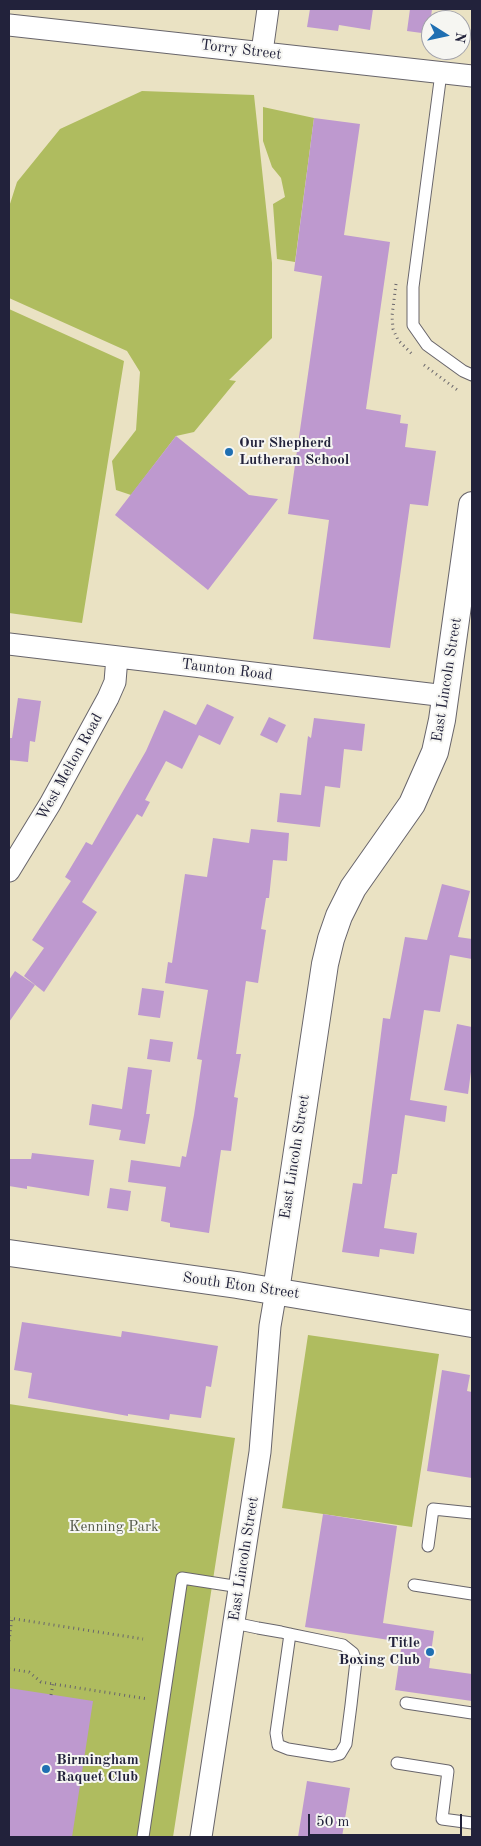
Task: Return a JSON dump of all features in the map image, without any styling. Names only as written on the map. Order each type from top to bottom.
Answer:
[{"type":"street","points":[[262,52],[268,9]]},
{"type":"street","name":"Torry Street","points":[[9,25],[472,76]]},
{"type":"street","name":"East Lincoln Street","points":[[201,1837],[260,1452],[269,1343],[325,964],[339,916],[353,888],[412,804],[435,752],[469,552],[472,505]]},
{"type":"street","name":"Taunton Road","points":[[9,644],[446,696]]},
{"type":"street","name":"West Melton Road","points":[[9,871],[50,804],[108,698],[115,682],[117,657]]},
{"type":"street","name":"South Eton Street","points":[[9,1253],[276,1291],[472,1324]]},
{"type":"lane","points":[[441,73],[413,288],[413,325],[427,345],[463,371],[472,374]]},
{"type":"lane","points":[[428,1546],[433,1509],[472,1514]]},
{"type":"lane","points":[[143,1837],[182,1578],[240,1587]]},
{"type":"lane","points":[[414,1585],[472,1594]]},
{"type":"lane","points":[[234,1623],[290,1634],[344,1645],[353,1653],[356,1662],[346,1744],[340,1754],[332,1756],[288,1749],[278,1745],[276,1733],[290,1634]]},
{"type":"lane","points":[[406,1703],[472,1713]]},
{"type":"lane","points":[[397,1764],[448,1771],[442,1818],[472,1823]]},
{"type":"path","points":[[9,1641],[10,1618],[143,1639]]},
{"type":"path","points":[[9,1669],[29,1672],[41,1682],[164,1702]]},
{"type":"path","points":[[51,1695],[53,1684]]},
{"type":"green space","points":[[142,91],[254,95],[272,263],[272,338],[229,380],[236,381],[194,432],[176,436],[131,495],[116,490],[112,461],[136,430],[140,372],[127,351],[9,298],[9,207],[17,182],[60,129]]},
{"type":"green space","points":[[263,107],[314,118],[295,262],[277,259],[273,204],[285,197],[281,178],[272,167],[263,141]]},
{"type":"green space","points":[[9,309],[124,361],[82,623],[9,613]]},
{"type":"green space","points":[[308,1335],[439,1354],[412,1527],[282,1508]]},
{"type":"green space","name":"Kenning Park","points":[[9,1404],[235,1438],[173,1837],[9,1837]]},
{"type":"building","points":[[310,9],[373,9],[370,30],[339,25],[338,31],[307,27]]},
{"type":"building","points":[[410,9],[432,9],[421,10],[421,33],[407,31]]},
{"type":"building","points":[[314,118],[360,124],[344,235],[390,242],[366,409],[401,415],[400,423],[408,424],[405,447],[436,451],[428,506],[410,504],[390,648],[313,639],[329,520],[288,514],[322,276],[294,271]]},
{"type":"building","points":[[176,436],[249,495],[278,499],[208,590],[115,515]]},
{"type":"building","points":[[18,698],[41,701],[35,742],[30,741],[28,762],[9,760],[9,738],[12,738]]},
{"type":"building","points":[[207,704],[234,717],[220,745],[199,735],[182,769],[166,761],[145,800],[150,802],[142,817],[137,814],[82,902],[97,912],[44,992],[24,976],[44,948],[32,940],[71,881],[65,877],[86,842],[92,845],[146,751],[164,710],[196,725]]},
{"type":"building","points":[[269,717],[286,725],[277,743],[260,735]]},
{"type":"building","points":[[314,718],[365,724],[362,751],[344,749],[340,788],[325,786],[320,827],[277,822],[280,793],[301,795],[308,736],[311,738]]},
{"type":"building","points":[[251,829],[289,833],[287,861],[273,860],[269,898],[266,898],[261,929],[266,930],[258,983],[246,981],[236,1054],[241,1054],[234,1097],[238,1098],[231,1151],[221,1150],[209,1233],[170,1227],[170,1223],[161,1221],[166,1187],[128,1182],[131,1160],[180,1167],[182,1156],[186,1157],[194,1115],[202,1060],[197,1059],[208,990],[165,983],[168,962],[172,963],[185,874],[207,877],[213,838],[249,843]]},
{"type":"building","points":[[442,884],[470,891],[458,937],[472,939],[472,959],[450,955],[440,1012],[424,1010],[410,1100],[447,1106],[445,1122],[405,1115],[397,1174],[392,1174],[384,1228],[417,1233],[414,1254],[380,1249],[379,1257],[342,1252],[353,1183],[362,1184],[383,1018],[390,1019],[405,937],[427,940]]},
{"type":"building","points":[[15,971],[35,985],[9,1022],[9,980]]},
{"type":"building","points":[[142,988],[164,991],[160,1018],[138,1015]]},
{"type":"building","points":[[457,1024],[472,1027],[472,1064],[468,1094],[444,1090]]},
{"type":"building","points":[[150,1039],[173,1042],[170,1062],[147,1059]]},
{"type":"building","points":[[128,1067],[152,1070],[146,1114],[150,1114],[145,1144],[119,1140],[121,1130],[89,1125],[92,1104],[122,1109]]},
{"type":"building","points":[[32,1153],[94,1160],[89,1196],[27,1186],[27,1189],[9,1186],[9,1159],[31,1159]]},
{"type":"building","points":[[110,1188],[131,1191],[128,1211],[107,1208]]},
{"type":"building","points":[[22,1322],[121,1337],[122,1331],[218,1346],[211,1387],[206,1386],[201,1418],[170,1414],[169,1420],[128,1414],[128,1416],[28,1398],[32,1373],[14,1370]]},
{"type":"building","points":[[442,1370],[470,1375],[467,1391],[472,1392],[472,1478],[427,1471]]},
{"type":"building","points":[[323,1514],[397,1526],[383,1623],[434,1631],[429,1668],[472,1674],[472,1701],[395,1690],[402,1642],[305,1627]]},
{"type":"building","name":"Birmingham Raquet Club","points":[[9,1688],[93,1701],[72,1837],[9,1837]]},
{"type":"building","points":[[307,1781],[350,1788],[342,1837],[298,1837]]},
{"type":"place","name":"Our Shepherd Lutheran School","points":[[229,452]]},
{"type":"place","name":"Title Boxing Club","points":[[430,1652]]},
{"type":"place","name":"Birmingham Raquet Club","points":[[46,1769]]}]
